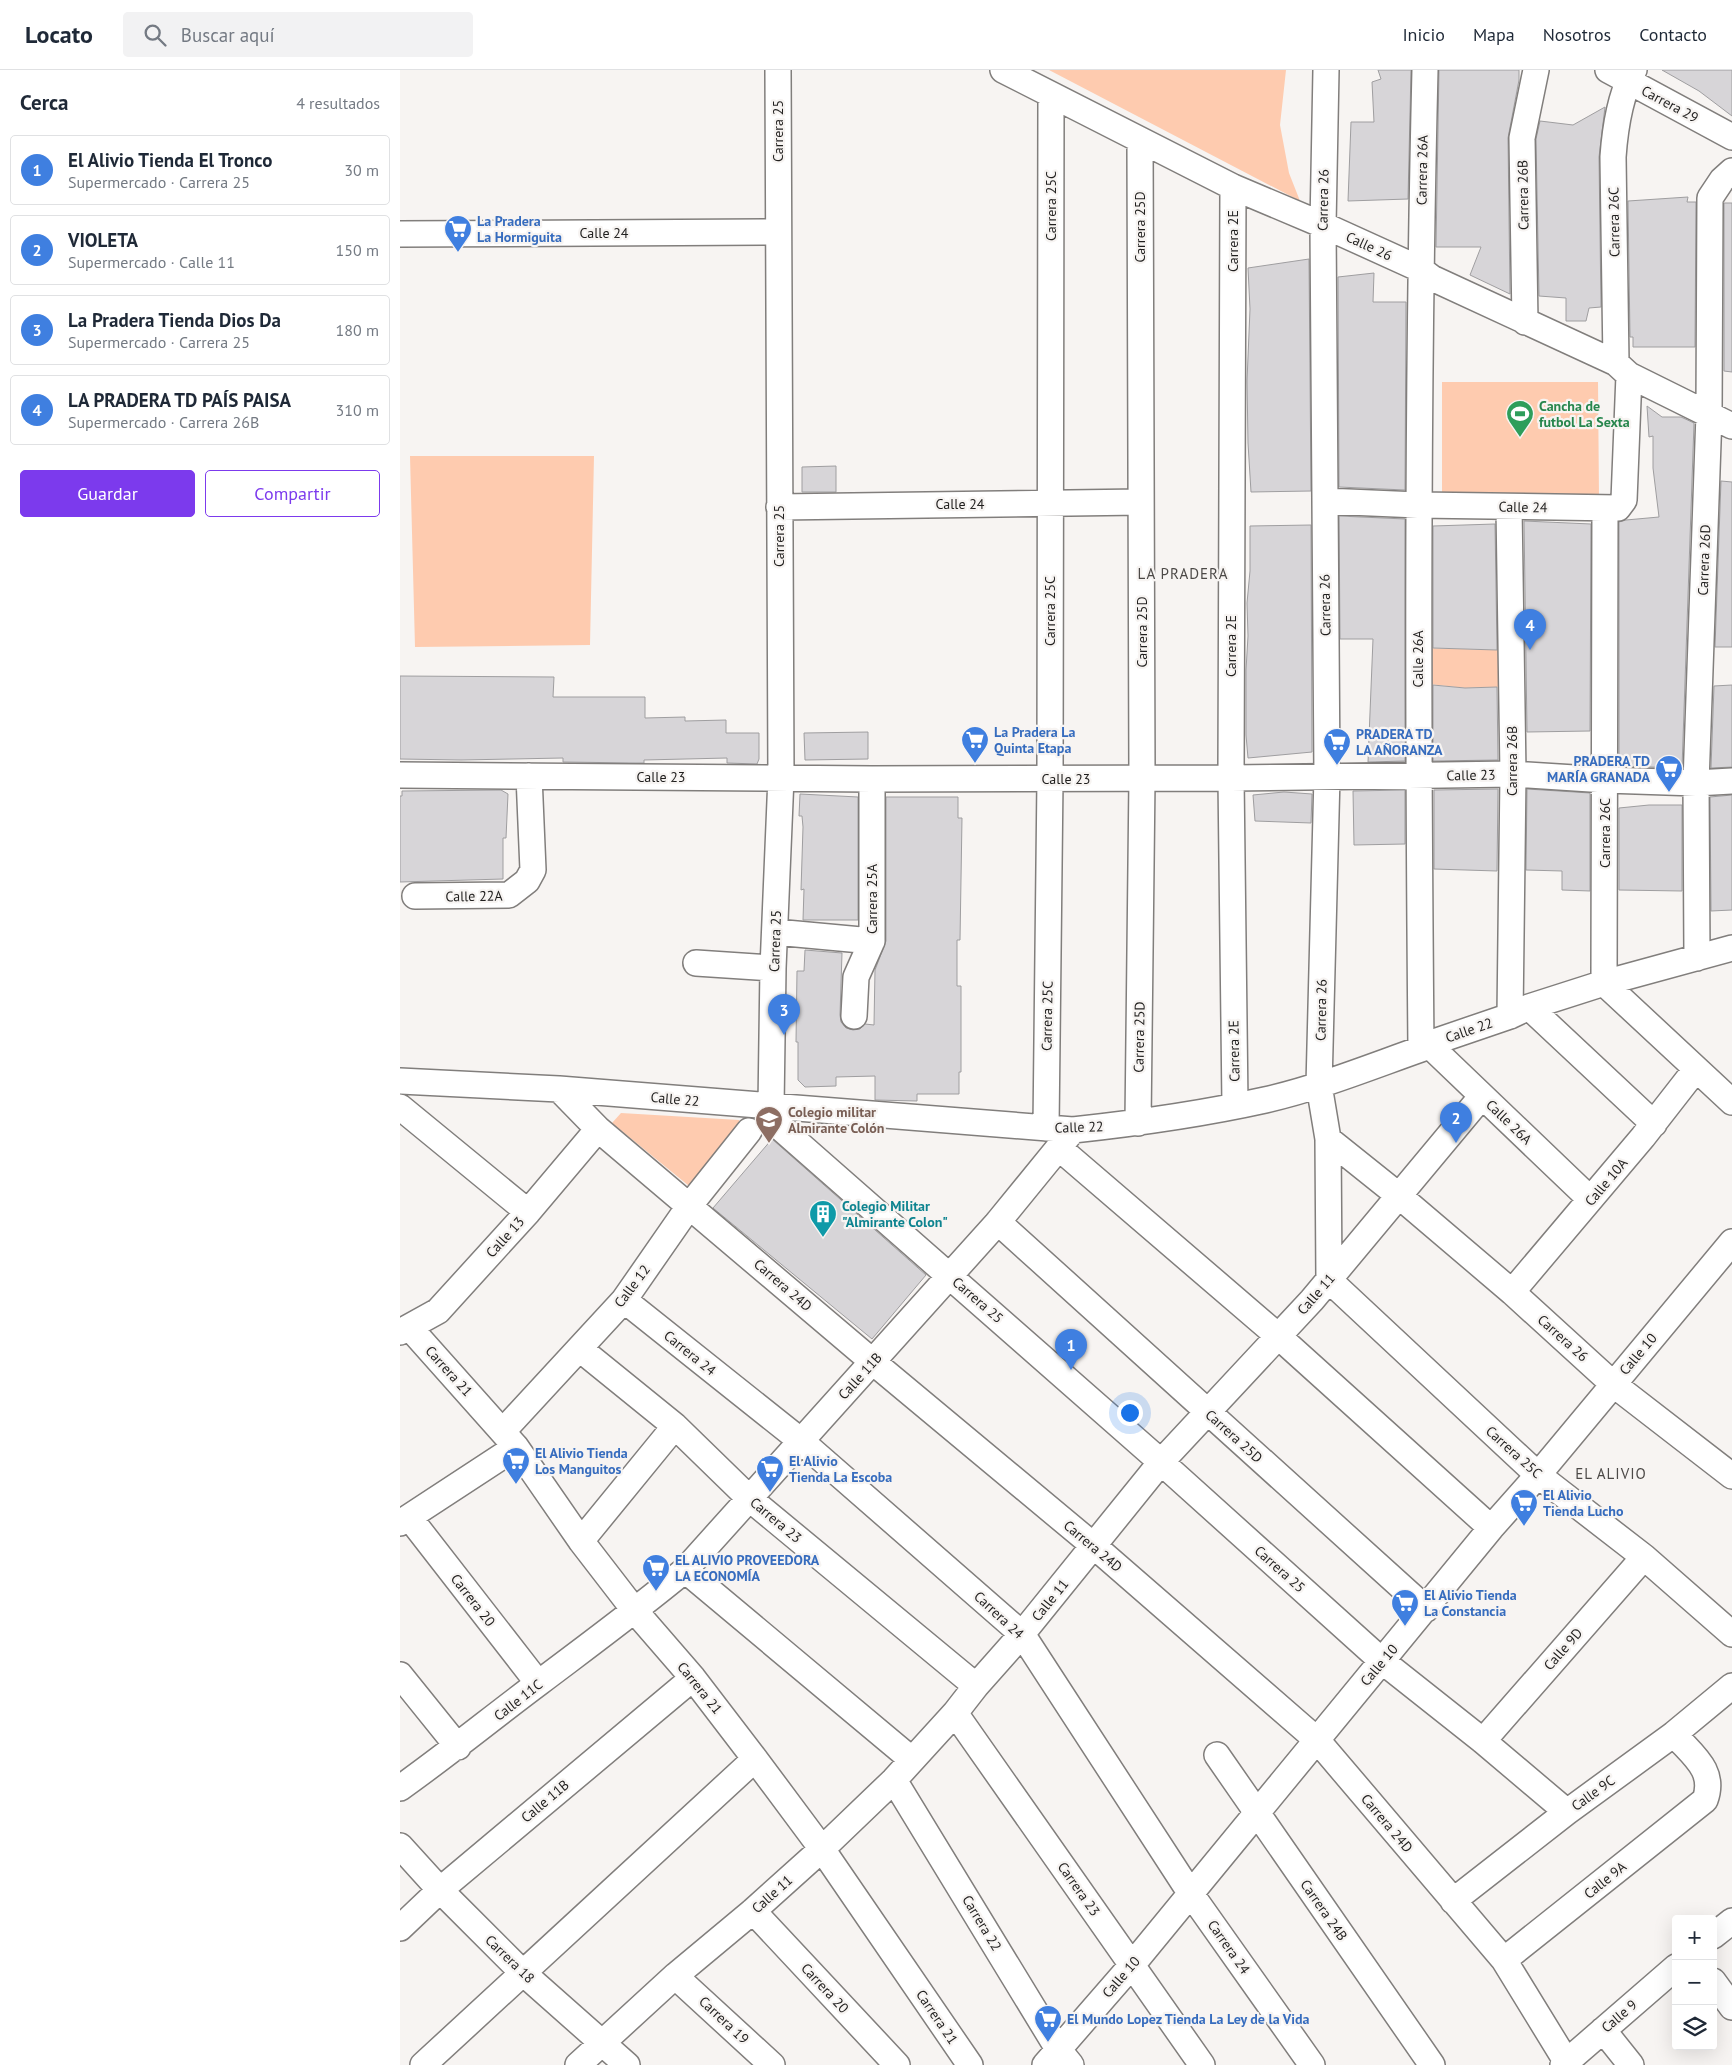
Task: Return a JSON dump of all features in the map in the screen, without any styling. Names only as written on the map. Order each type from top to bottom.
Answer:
[{"type":"street","name":"Carrera 25","points":[[778,70],[777,232],[781,777],[773,968],[771,1107],[783,1130],[1161,1462],[1382,1661],[1483,1741],[1567,1812]]},
{"type":"street","name":"Calle 26","points":[[1003,70],[1233,187],[1323,224],[1420,269],[1432,278],[1622,369],[1732,426]]},
{"type":"street","name":"Carrera 26","points":[[1326,70],[1323,224],[1327,776],[1319,1085],[1328,1139],[1329,1280]]},
{"type":"street","name":"Carrera 26A","points":[[1420,269],[1425,70]]},
{"type":"street","name":"Carrera 26B","points":[[1525,322],[1522,138],[1536,70]]},
{"type":"street","name":"Carrera 29","points":[[1623,74],[1732,137]]},
{"type":"street","name":"Carrera 26C","points":[[1604,983],[1606,780],[1615,504],[1622,369],[1613,157],[1623,74]]},
{"type":"street","name":"Carrera 25C","points":[[1051,94],[1050,779],[1060,1135]]},
{"type":"street","name":"Carrera 25D","points":[[1138,1123],[1142,779],[1140,140]]},
{"type":"street","name":"Carrera 26D","points":[[1697,958],[1696,783],[1710,414],[1710,198],[1722,180],[1732,171]]},
{"type":"street","name":"Carrera 2E","points":[[1233,187],[1231,778],[1235,1105]]},
{"type":"street","name":"Calle 24","points":[[400,234],[777,232]]},
{"type":"street","name":"Calle 26A","points":[[1420,269],[1418,776],[1425,1047],[1482,1096],[1590,1200]]},
{"type":"street","name":"Calle 24","points":[[1325,501],[1509,507],[1615,504]]},
{"type":"street","name":"Calle 24","points":[[779,507],[958,503],[1142,502]]},
{"type":"street","name":"Carrera 26B","points":[[1509,507],[1513,774],[1520,1012]]},
{"type":"street","name":"Calle 23","points":[[400,775],[1142,779],[1513,774],[1696,783],[1732,781]]},
{"type":"street","name":"Calle 22A","points":[[415,896],[510,895],[527,880],[533,870],[529,776]]},
{"type":"street","name":"Carrera 25A","points":[[854,1016],[856,977],[872,941],[872,779]]},
{"type":"street","points":[[775,932],[872,941]]},
{"type":"street","name":"Calle 22","points":[[400,1081],[559,1089],[1060,1135],[1266,1100],[1319,1085],[1604,983],[1732,948]]},
{"type":"street","points":[[696,963],[773,968]]},
{"type":"street","points":[[1604,983],[1732,1102]]},
{"type":"street","points":[[1520,1012],[1654,1124]]},
{"type":"street","name":"Calle 10A","points":[[1512,1292],[1654,1124],[1696,1069]]},
{"type":"street","name":"Carrera 24D","points":[[559,1089],[598,1129],[1094,1546],[1316,1740],[1504,1960],[1564,2063]]},
{"type":"street","name":"Calle 11","points":[[578,2065],[675,1976],[753,1911],[822,1849],[894,1780],[911,1759],[955,1713],[1022,1634],[1161,1462],[1329,1280],[1482,1096]]},
{"type":"street","points":[[400,1107],[528,1212]]},
{"type":"street","name":"Calle 13","points":[[405,1330],[438,1311],[528,1212],[598,1129]]},
{"type":"street","name":"Calle 12","points":[[404,1520],[509,1439],[580,1349],[624,1300],[690,1205],[749,1131]]},
{"type":"street","points":[[1060,1135],[1278,1336],[1491,1528]]},
{"type":"street","name":"Calle 11B","points":[[635,1611],[684,1570],[998,1222],[1060,1135]]},
{"type":"street","name":"Carrera 26","points":[[1328,1139],[1398,1195],[1512,1292],[1614,1384],[1732,1476]]},
{"type":"street","name":"Carrera 25D","points":[[998,1222],[1426,1609]]},
{"type":"street","name":"Calle 10","points":[[1058,2060],[1132,1965],[1316,1740],[1491,1528],[1538,1475],[1732,1242]]},
{"type":"street","name":"Carrera 25C","points":[[1329,1280],[1538,1475],[1644,1558],[1732,1634]]},
{"type":"street","name":"Carrera 24","points":[[624,1300],[801,1441],[1022,1634],[1191,1894],[1312,2065]]},
{"type":"street","name":"Carrera 21","points":[[405,1330],[509,1439],[581,1541],[635,1611],[693,1678],[822,1849],[970,2065]]},
{"type":"street","name":"Carrera 23","points":[[580,1349],[675,1426],[750,1498],[976,1686]]},
{"type":"street","points":[[581,1541],[675,1426]]},
{"type":"street","name":"Carrera 20","points":[[404,1520],[538,1683]]},
{"type":"street","name":"Calle 9D","points":[[1483,1741],[1644,1558]]},
{"type":"street","points":[[684,1570],[911,1759]]},
{"type":"street","name":"Calle 11C","points":[[400,1788],[458,1747],[538,1683],[635,1611]]},
{"type":"street","points":[[400,1675],[458,1747]]},
{"type":"street","name":"Calle 11B","points":[[400,1928],[440,1890],[693,1678]]},
{"type":"street","name":"Calle 9C","points":[[1453,1901],[1567,1812],[1674,1734],[1732,1686]]},
{"type":"street","name":"Carrera 23","points":[[955,1713],[1202,2065]]},
{"type":"street","name":"Calle 9A","points":[[1504,1960],[1705,1800],[1709,1783],[1707,1772],[1674,1734]]},
{"type":"street","name":"Carrera 24B","points":[[1217,1755],[1256,1814],[1432,2065]]},
{"type":"street","points":[[423,2065],[755,1759]]},
{"type":"street","name":"Carrera 22","points":[[894,1780],[1058,2060]]},
{"type":"street","name":"Carrera 18","points":[[400,1846],[440,1890],[522,1972],[627,2065]]},
{"type":"street","name":"Carrera 20","points":[[753,1911],[897,2065]]},
{"type":"street","points":[[1717,1933],[1732,1921]]},
{"type":"street","name":"Calle 9","points":[[1564,2063],[1672,1971]]},
{"type":"street","name":"Carrera 19","points":[[675,1976],[772,2065]]},
{"type":"street","points":[[1717,1986],[1732,2006]]},
{"type":"street","points":[[1603,2030],[1631,2065]]},
{"type":"shaded area","points":[[1049,70],[1286,70],[1280,125],[1289,173],[1300,201]]},
{"type":"shaded area","name":"Cancha de futbol La Sexta","points":[[1442,382],[1598,382],[1599,498],[1442,494]]},
{"type":"shaded area","points":[[410,456],[594,456],[590,645],[415,647]]},
{"type":"shaded area","points":[[1422,648],[1502,650],[1502,687],[1465,688],[1420,683]]},
{"type":"shaded area","points":[[621,1113],[739,1120],[742,1133],[694,1190],[612,1123]]},
{"type":"building","points":[[1378,70],[1411,70],[1408,199],[1348,201],[1351,122],[1374,122],[1372,82],[1381,79]]},
{"type":"building","points":[[1439,70],[1519,70],[1519,80],[1508,138],[1510,294],[1470,275],[1481,247],[1436,247]]},
{"type":"building","points":[[1662,70],[1732,70],[1732,116],[1699,91]]},
{"type":"building","points":[[1605,107],[1599,157],[1601,307],[1589,308],[1586,321],[1566,321],[1566,298],[1539,296],[1536,139],[1540,121],[1573,125]]},
{"type":"building","points":[[1688,197],[1687,202],[1696,202],[1695,347],[1633,347],[1633,337],[1630,337],[1628,201]]},
{"type":"building","points":[[1724,203],[1732,203],[1732,372],[1724,371]]},
{"type":"building","points":[[1309,259],[1311,491],[1251,492],[1247,381],[1250,309],[1248,268]]},
{"type":"building","points":[[1374,273],[1373,302],[1406,302],[1405,490],[1339,487],[1338,277]]},
{"type":"building","points":[[1647,406],[1662,417],[1681,417],[1694,423],[1682,768],[1619,766],[1619,522],[1659,517],[1653,468],[1653,436],[1649,437]]},
{"type":"building","points":[[836,466],[836,492],[802,492],[802,467]]},
{"type":"building","points":[[1721,481],[1732,482],[1732,647],[1715,647]]},
{"type":"building","points":[[1339,516],[1405,519],[1405,761],[1368,762],[1373,639],[1340,639]]},
{"type":"building","points":[[1524,521],[1591,524],[1590,731],[1527,732]]},
{"type":"building","points":[[1495,524],[1497,650],[1433,648],[1433,526]]},
{"type":"building","points":[[1311,525],[1312,752],[1248,758],[1246,670],[1250,526]]},
{"type":"building","points":[[400,676],[554,677],[553,697],[645,697],[645,718],[685,717],[685,721],[726,720],[726,733],[759,733],[759,759],[757,764],[727,763],[727,758],[644,760],[644,763],[563,762],[563,758],[400,759]]},
{"type":"building","points":[[1433,685],[1465,688],[1497,687],[1498,760],[1433,761]]},
{"type":"building","points":[[1732,685],[1732,767],[1711,768],[1714,686]]},
{"type":"building","points":[[868,732],[868,759],[805,760],[804,733]]},
{"type":"building","points":[[1498,789],[1497,871],[1434,869],[1434,790]]},
{"type":"building","points":[[1527,789],[1590,793],[1590,891],[1562,890],[1562,871],[1526,870]]},
{"type":"building","points":[[501,790],[508,794],[506,838],[503,838],[503,879],[400,882],[400,796],[402,796],[402,791]]},
{"type":"building","points":[[1405,790],[1405,844],[1354,845],[1353,791]]},
{"type":"building","points":[[1284,792],[1312,794],[1311,823],[1255,821],[1253,795]]},
{"type":"building","points":[[800,794],[858,797],[858,920],[803,920],[804,889],[801,890],[803,827],[802,816],[799,816]]},
{"type":"building","points":[[1732,795],[1732,910],[1711,911],[1710,797]]},
{"type":"building","points":[[886,797],[958,797],[958,818],[962,818],[960,940],[957,940],[957,986],[961,986],[961,1072],[959,1072],[959,1094],[917,1094],[917,1101],[875,1100],[875,1076],[836,1077],[836,1086],[805,1087],[798,1080],[798,1042],[796,1042],[797,971],[804,971],[805,950],[842,953],[841,1022],[846,1028],[853,1030],[860,1029],[865,1024],[874,1025],[875,970],[886,941]]},
{"type":"building","points":[[1649,805],[1682,805],[1682,891],[1619,890],[1619,808]]},
{"type":"building","name":"Colegio Militar \"Almirante Colon\"","points":[[772,1139],[926,1275],[872,1339],[713,1208]]},
{"type":"place","name":"La Pradera La Hormiguita","points":[[458,253]]},
{"type":"place","name":"Cancha de futbol La Sexta","points":[[1520,438]]},
{"type":"place","name":"LA PRADERA TD PAÍS PAISA","points":[[1530,650]]},
{"type":"place","name":"La Pradera La Quinta Etapa","points":[[975,764]]},
{"type":"place","name":"PRADERA TD LA AÑORANZA","points":[[1337,766]]},
{"type":"place","name":"PRADERA TD MARÍA GRANADA","points":[[1669,793]]},
{"type":"place","name":"La Pradera Tienda Dios Da","points":[[784,1035]]},
{"type":"place","name":"VIOLETA","points":[[1456,1143]]},
{"type":"place","name":"Colegio militar Almirante Colón","points":[[769,1144]]},
{"type":"place","name":"Colegio Militar \"Almirante Colon\"","points":[[823,1238]]},
{"type":"place","name":"El Alivio Tienda El Tronco","points":[[1071,1370]]},
{"type":"place","name":"El Alivio Tienda Los Manguitos","points":[[516,1485]]},
{"type":"place","name":"El Alivio Tienda La Escoba","points":[[770,1493]]},
{"type":"place","name":"El Alivio Tienda Lucho","points":[[1524,1527]]},
{"type":"place","name":"EL ALIVIO PROVEEDORA LA ECONOMÍA","points":[[656,1592]]},
{"type":"place","name":"El Alivio Tienda La Constancia","points":[[1405,1627]]},
{"type":"place","name":"El Mundo Lopez Tienda La Ley de la Vida","points":[[1048,2043]]},
{"type":"district","name":"LA PRADERA","points":[[1183,573]]},
{"type":"district","name":"EL ALIVIO","points":[[1611,1473]]}]
